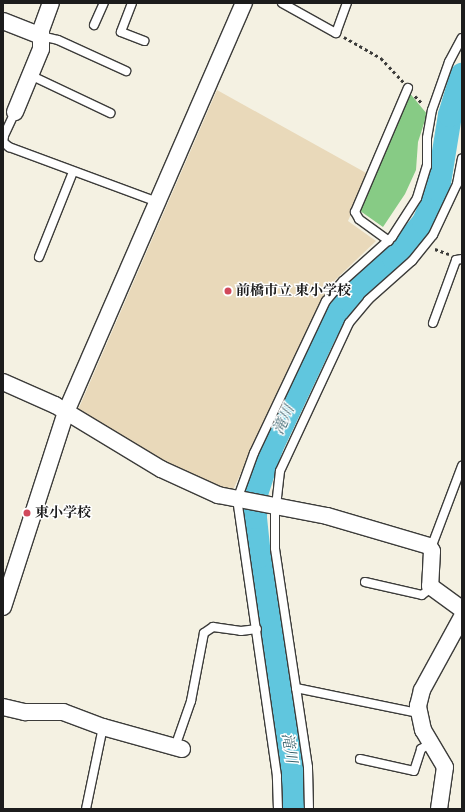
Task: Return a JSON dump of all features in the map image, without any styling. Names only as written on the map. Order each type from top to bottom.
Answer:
[{"type":"street","points":[[15,112],[41,49],[41,36],[51,3]]},
{"type":"street","points":[[3,605],[66,412],[244,3]]},
{"type":"street","points":[[3,21],[41,36]]},
{"type":"street","points":[[3,382],[66,412],[161,469],[218,495],[239,501],[273,506],[347,521],[424,543],[431,548],[428,583],[462,609]]},
{"type":"street","points":[[439,809],[445,767],[423,730],[418,713],[422,690],[462,617]]},
{"type":"street","points":[[3,707],[25,712],[63,712],[103,727],[179,748]]},
{"type":"lane","points":[[94,25],[104,3]]},
{"type":"lane","points":[[132,3],[121,32],[144,41]]},
{"type":"lane","points":[[282,3],[336,33],[347,3]]},
{"type":"lane","points":[[41,36],[58,40],[126,71]]},
{"type":"lane","points":[[278,809],[277,776],[239,501],[254,453],[326,301],[343,281],[388,241],[411,211],[422,186],[427,166],[427,138],[432,110],[449,62],[462,38]]},
{"type":"lane","points":[[30,75],[110,113]]},
{"type":"lane","points":[[388,241],[358,219],[355,212],[408,88]]},
{"type":"lane","points":[[15,112],[4,136],[5,144],[28,156],[158,202]]},
{"type":"lane","points":[[308,809],[308,767],[275,548],[273,506],[280,471],[349,323],[368,300],[412,261],[440,224],[459,178],[462,158]]},
{"type":"lane","points":[[39,257],[73,172]]},
{"type":"lane","points":[[433,323],[460,258]]},
{"type":"lane","points":[[431,548],[435,544],[462,466]]},
{"type":"lane","points":[[366,582],[422,595],[432,587]]},
{"type":"lane","points":[[179,748],[192,701],[204,633],[213,627],[241,631],[257,629]]},
{"type":"lane","points":[[296,688],[418,713]]},
{"type":"lane","points":[[86,809],[103,727]]},
{"type":"lane","points":[[360,759],[414,771],[421,749],[431,743]]},
{"type":"path","points":[[336,33],[384,61],[408,88],[432,110]]},
{"type":"path","points":[[426,244],[460,258]]},
{"type":"shaded area","name":"前橋市立 東小学校","points":[[217,90],[368,174],[348,221],[376,241],[334,281],[321,301],[232,492],[154,459],[78,410]]},
{"type":"green space","points":[[408,91],[427,114],[418,142],[416,170],[405,194],[383,227],[356,208]]},
{"type":"waterway","name":"滝川","points":[[293,809],[293,772],[259,556],[255,517],[256,494],[271,448],[326,331],[348,299],[394,258],[424,222],[438,189],[450,115],[462,75]]},
{"type":"place","name":"前橋市立 東小学校","points":[[228,291]]},
{"type":"place","name":"東小学校","points":[[27,513]]}]
